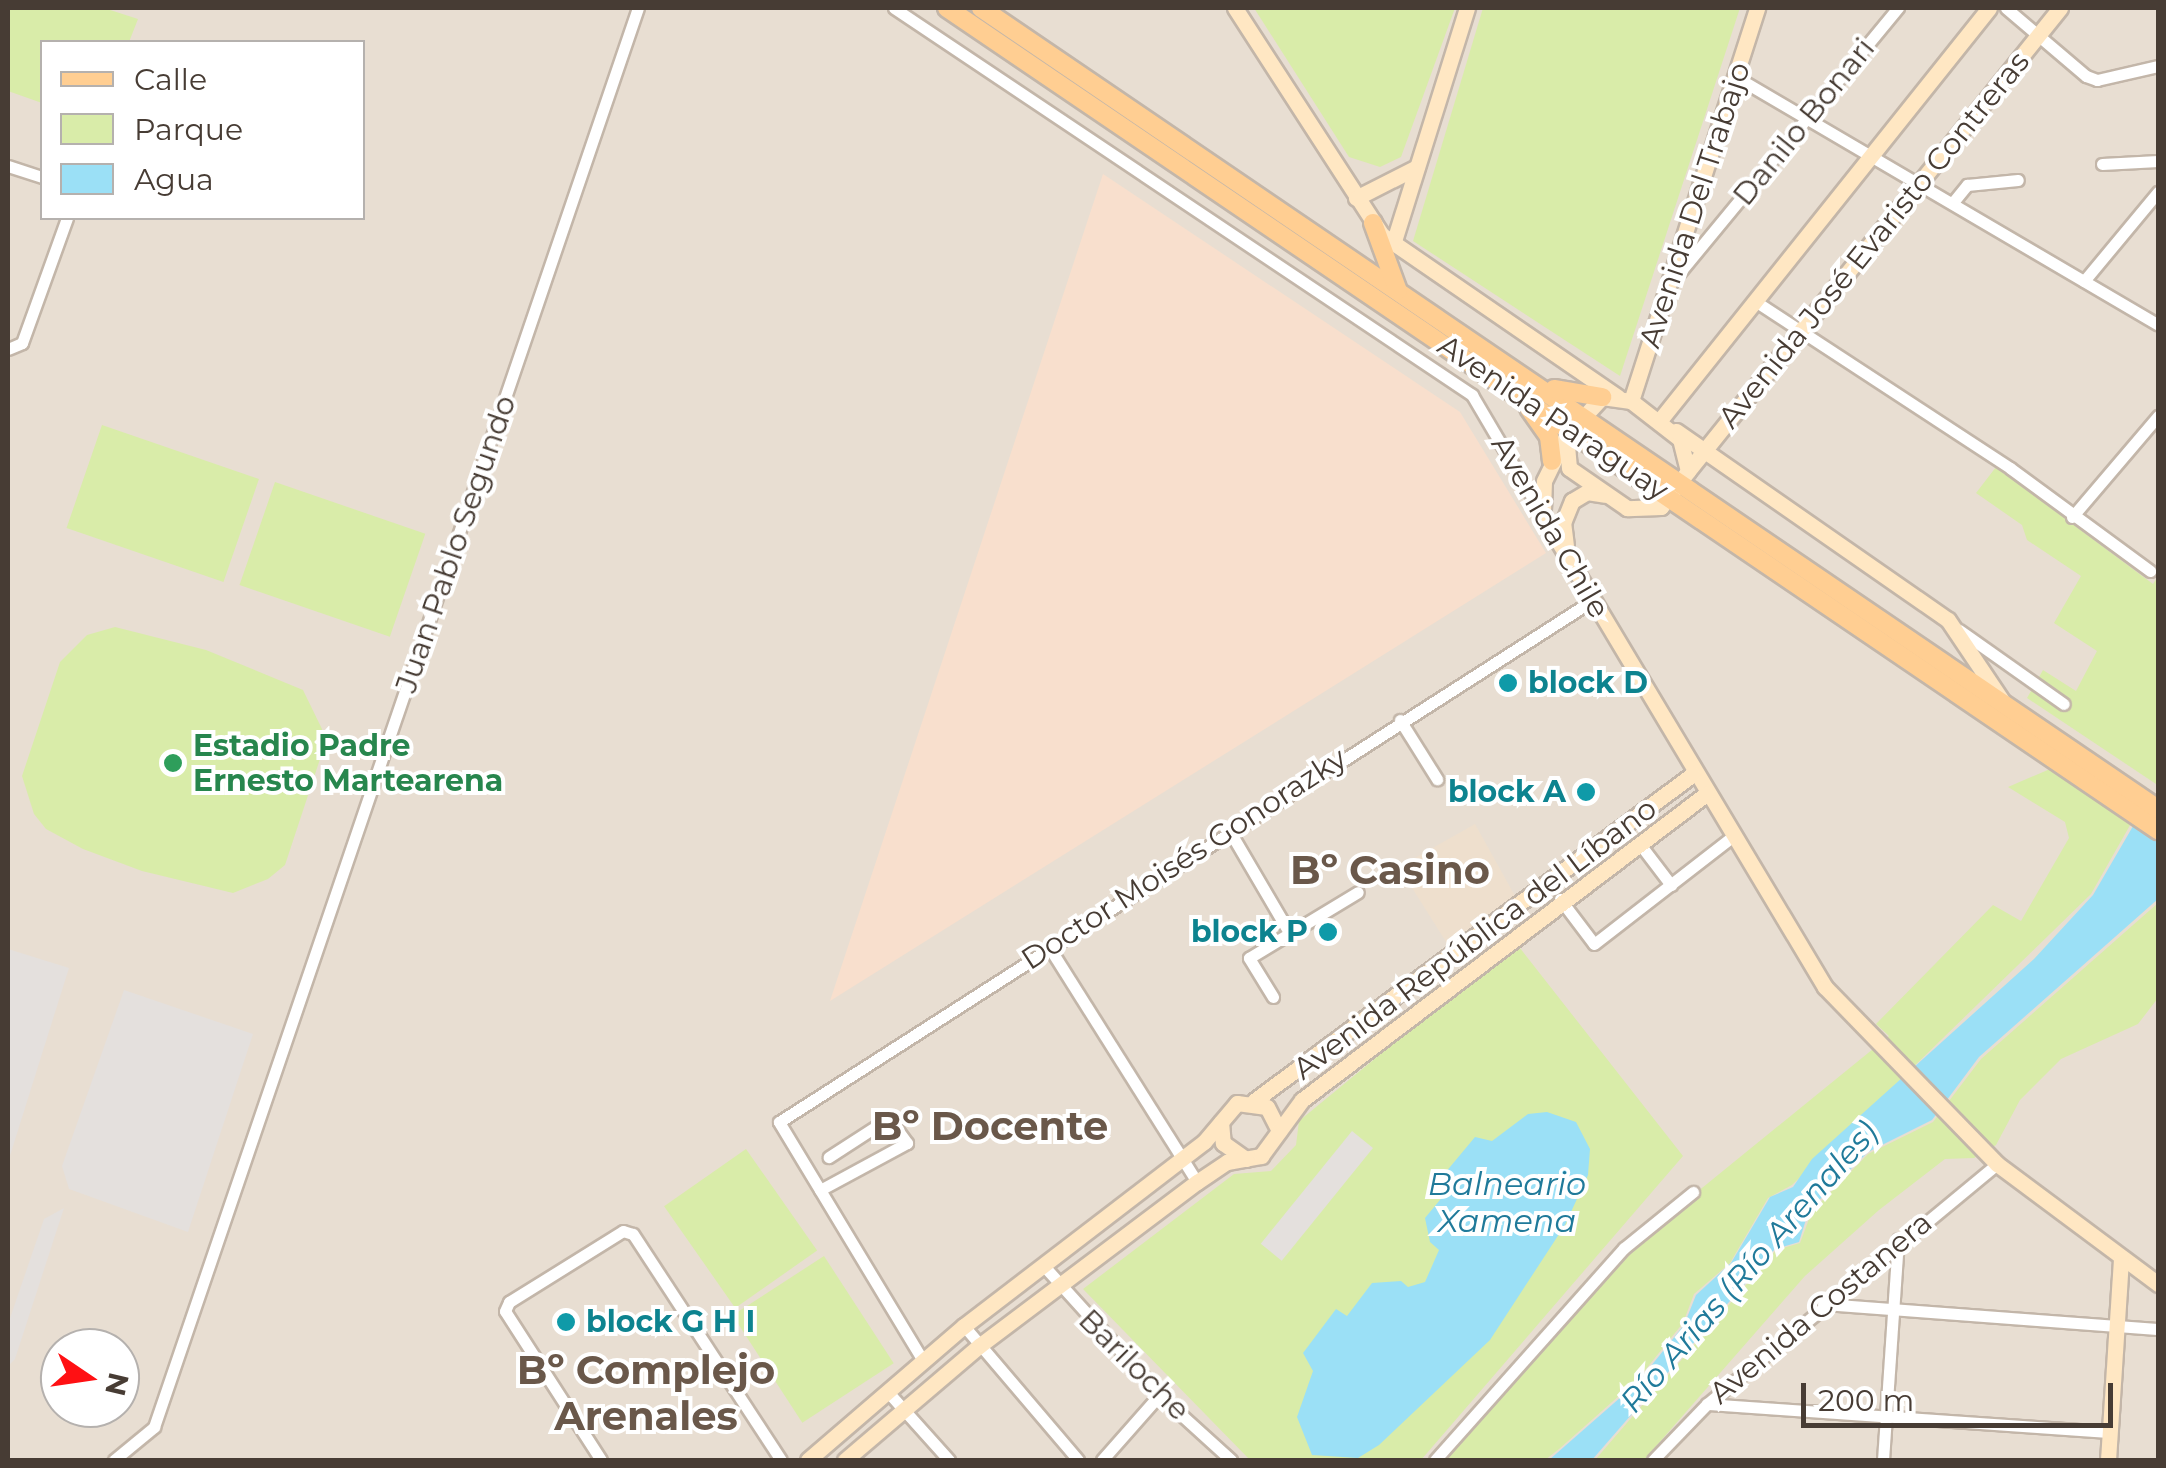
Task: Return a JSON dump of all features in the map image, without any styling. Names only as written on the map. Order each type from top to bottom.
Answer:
[{"type":"main road","name":"Avenida Paraguay","points":[[947,8],[1520,396],[1680,484],[2006,706],[2058,752],[2158,809]]},
{"type":"main road","name":"Avenida Paraguay","points":[[981,8],[1520,375],[1572,426]]},
{"type":"main road","points":[[1373,224],[1398,291]]},
{"type":"main road","points":[[1390,264],[1393,244]]},
{"type":"main road","points":[[1520,375],[1568,395],[1617,398]]},
{"type":"main road","points":[[1520,396],[1550,438],[1550,466]]},
{"type":"main road","name":"Avenida Paraguay","points":[[1680,484],[2058,752],[2158,830]]},
{"type":"street","name":"Juan Pablo Segundo","points":[[114,1460],[154,1427],[638,8]]},
{"type":"street","name":"Avenida Chile","points":[[894,8],[1472,395],[1693,774],[1820,978],[1997,1164]]},
{"type":"street","points":[[1235,8],[1373,224],[1393,244],[1617,398],[1707,449],[2064,704]]},
{"type":"street","points":[[1393,244],[1467,8]]},
{"type":"street","name":"Avenida Del Trabajo","points":[[1617,398],[1672,283],[1757,8]]},
{"type":"street","name":"Danilo Bonari","points":[[1672,283],[1898,8]]},
{"type":"street","name":"Avenida José Evaristo Contreras","points":[[1660,420],[1989,8]]},
{"type":"street","points":[[2006,8],[2097,80],[2158,66]]},
{"type":"street","name":"Avenida José Evaristo Contreras","points":[[1680,484],[1798,330],[1923,182],[2060,8]]},
{"type":"street","points":[[1736,77],[1807,121],[1923,182],[2158,325]]},
{"type":"street","points":[[2102,164],[2158,161]]},
{"type":"street","points":[[8,166],[40,176]]},
{"type":"street","points":[[1356,198],[1416,167]]},
{"type":"street","points":[[1954,201],[1967,185],[2018,180]]},
{"type":"street","points":[[2084,281],[2158,192]]},
{"type":"street","points":[[8,349],[22,343],[66,220]]},
{"type":"street","points":[[1754,301],[2010,468],[2072,518],[2150,571]]},
{"type":"street","points":[[1543,516],[1550,466],[1572,426],[1617,398]]},
{"type":"street","points":[[2072,518],[2158,416]]},
{"type":"street","points":[[1572,426],[1569,468],[1606,495],[1644,512],[1680,484],[1676,431]]},
{"type":"street","points":[[1521,475],[1550,466]]},
{"type":"street","points":[[1576,573],[1563,534],[1567,510],[1587,492],[1606,495]]},
{"type":"street","name":"Doctor Moisés Gonorazky","points":[[820,1190],[779,1122],[1592,600]]},
{"type":"street","points":[[1955,628],[2006,706]]},
{"type":"street","points":[[1400,720],[1437,779]]},
{"type":"street","name":"Avenida República del Líbano","points":[[1254,1101],[1438,968],[1693,774]]},
{"type":"street","name":"Avenida República del Líbano","points":[[1278,1130],[1302,1100],[1560,900],[1706,794]]},
{"type":"street","points":[[1229,830],[1290,934]]},
{"type":"street","points":[[1560,900],[1594,944],[1733,836]]},
{"type":"street","points":[[1638,843],[1670,885]]},
{"type":"street","points":[[1273,997],[1249,958],[1358,892]]},
{"type":"street","points":[[1490,928],[1504,934],[1503,945]]},
{"type":"street","points":[[1049,947],[1197,1182]]},
{"type":"street","points":[[1438,968],[1432,982],[1445,990]]},
{"type":"street","points":[[808,1460],[922,1359],[1181,1162],[1236,1103],[1254,1101],[1273,1114],[1278,1130],[1272,1148],[1197,1182],[979,1346],[845,1460]]},
{"type":"street","points":[[828,1157],[889,1118],[907,1143],[820,1190],[922,1359]]},
{"type":"street","points":[[1221,1122],[1223,1143],[1246,1158]]},
{"type":"street","points":[[1997,1164],[2158,1284]]},
{"type":"street","name":"Avenida Costanera","points":[[1653,1460],[1707,1404],[1822,1304],[1997,1164]]},
{"type":"street","points":[[1435,1460],[1624,1248],[1694,1192]]},
{"type":"street","points":[[601,1460],[505,1311],[509,1302],[624,1230],[634,1234],[781,1460]]},
{"type":"street","points":[[1884,1460],[1898,1240]]},
{"type":"street","points":[[2108,1460],[2121,1259]]},
{"type":"street","name":"Bariloche","points":[[1043,1265],[1056,1286],[1232,1460]]},
{"type":"street","points":[[1822,1304],[2158,1329]]},
{"type":"street","points":[[964,1326],[1078,1460]]},
{"type":"street","points":[[887,1391],[949,1460]]},
{"type":"street","points":[[1102,1460],[1161,1393]]},
{"type":"street","points":[[1707,1404],[2110,1432]]},
{"type":"street","points":[[1665,1460],[1666,1446]]},
{"type":"shaded area","points":[[8,8],[2158,8],[2158,1460],[8,1460]]},
{"type":"shaded area","points":[[1103,174],[1460,412],[1546,553],[830,1001]]},
{"type":"shaded area","points":[[1475,824],[1515,896],[1448,945],[1399,867]]},
{"type":"shaded area","points":[[8,949],[69,968],[8,1162]]},
{"type":"shaded area","points":[[124,990],[253,1034],[188,1232],[69,1189],[62,1166]]},
{"type":"shaded area","points":[[1352,1131],[1373,1148],[1282,1261],[1261,1244]]},
{"type":"shaded area","points":[[64,1208],[15,1359],[8,1366],[8,1324],[44,1219]]},
{"type":"green space","points":[[8,8],[104,8],[138,19],[130,40],[40,40],[40,102],[8,91]]},
{"type":"green space","points":[[1254,8],[1455,8],[1401,157],[1380,167],[1349,157]]},
{"type":"green space","points":[[1483,8],[1740,8],[1620,376],[1413,241]]},
{"type":"green space","points":[[102,425],[259,479],[223,582],[67,528]]},
{"type":"green space","points":[[1996,467],[2153,584],[2158,576],[2156,784],[2027,698],[2043,670],[2076,691],[2097,651],[2054,623],[2081,576],[2027,540],[2022,525],[1976,493]]},
{"type":"green space","points":[[275,482],[425,534],[390,637],[240,585]]},
{"type":"green space","name":"Estadio Padre Ernesto Martearena","points":[[115,627],[206,650],[303,690],[322,729],[323,750],[285,865],[268,879],[233,893],[142,871],[83,849],[46,829],[34,814],[22,776],[60,662],[87,635]]},
{"type":"green space","points":[[2050,769],[2133,820],[2091,894],[1792,1185],[1768,1198],[1730,1263],[1694,1294],[1683,1323],[1638,1379],[1559,1449],[1545,1460],[1441,1460],[1627,1249],[1889,1036],[1876,1024],[1993,905],[2021,921],[2069,838],[2065,822],[2008,787]]},
{"type":"green space","points":[[2158,903],[2158,998],[2138,1024],[2061,1059],[2020,1100],[1996,1145],[1974,1158],[1945,1159],[1879,1210],[1805,1276],[1644,1460],[1595,1460],[1776,1250],[1800,1243],[1812,1211],[1868,1154],[1933,1122],[1981,1059]]},
{"type":"green space","points":[[1516,943],[1683,1156],[1421,1460],[1250,1460],[1083,1289],[1234,1174],[1271,1171],[1296,1145],[1299,1121]]},
{"type":"green space","points":[[746,1149],[817,1251],[735,1308],[664,1206]]},
{"type":"green space","points":[[824,1256],[894,1363],[802,1423],[733,1315]]},
{"type":"water","name":"Río Arias (Río Arenales)","points":[[2136,821],[2158,837],[2158,899],[1979,1057],[1932,1120],[1868,1152],[1809,1210],[1799,1242],[1775,1249],[1592,1460],[1549,1460],[1638,1382],[1684,1325],[1696,1295],[1731,1263],[1770,1197],[1793,1187],[1812,1159],[2034,959],[2093,895]]},
{"type":"water","name":"Balneario Xamena","points":[[1547,1112],[1576,1122],[1590,1149],[1588,1175],[1565,1225],[1490,1340],[1379,1445],[1358,1458],[1312,1455],[1297,1417],[1313,1371],[1303,1353],[1336,1309],[1347,1316],[1372,1283],[1401,1281],[1408,1287],[1425,1282],[1439,1250],[1430,1242],[1425,1218],[1449,1189],[1440,1179],[1475,1137],[1492,1141],[1528,1114]]},
{"type":"place","name":"block D","points":[[1508,683]]},
{"type":"place","name":"Estadio Padre Ernesto Martearena","points":[[173,763]]},
{"type":"place","name":"block A","points":[[1586,792]]},
{"type":"place","name":"block P","points":[[1328,932]]},
{"type":"place","name":"block G H I","points":[[566,1322]]},
{"type":"district","name":"Bº Casino","points":[[1390,870]]},
{"type":"district","name":"Bº Docente","points":[[990,1126]]},
{"type":"district","name":"Bº Complejo Arenales","points":[[646,1393]]}]
